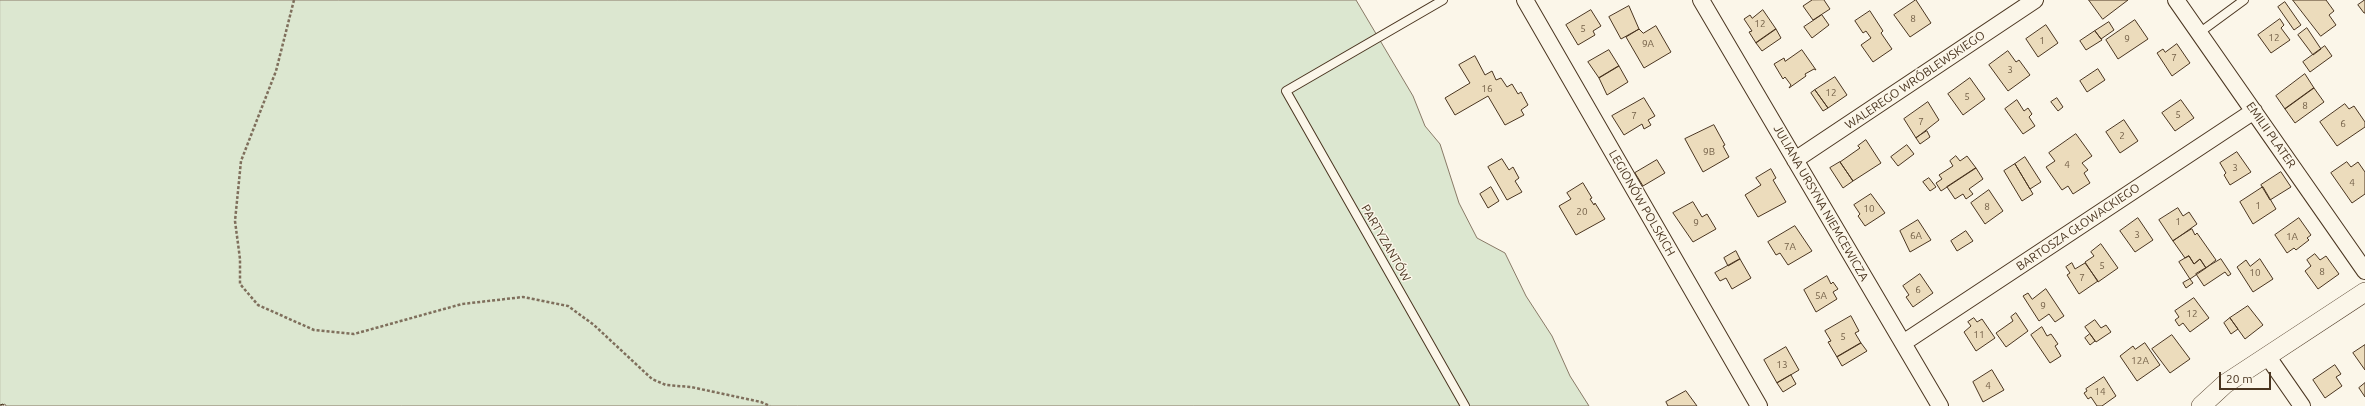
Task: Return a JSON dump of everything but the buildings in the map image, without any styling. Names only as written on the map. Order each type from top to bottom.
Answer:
[{"type":"street","name":"LEGIONÓW POLSKICH","points":[[1525,0],[1759,406]]},
{"type":"street","name":"JULIANA URSYNA NIEMCEWICZA","points":[[1701,0],[1940,406]]},
{"type":"street","name":"WALEREGO WRÓBLEWSKIEGO","points":[[1795,160],[2035,0]]},
{"type":"street","name":"EMILII PLATER","points":[[2176,0],[2365,271]]},
{"type":"street","name":"BARTOSZA GŁOWACKIEGO","points":[[1903,344],[2254,111]]},
{"type":"street","points":[[2201,406],[2225,384],[2365,292]]},
{"type":"street","points":[[2268,357],[2302,406]]},
{"type":"lane","name":"PARTYZANTÓW","points":[[1443,0],[1286,91],[1465,406]]},
{"type":"lane","points":[[2199,33],[2244,0]]},
{"type":"path","points":[[294,0],[276,71],[242,161],[236,221],[240,259],[240,284],[258,305],[314,330],[354,334],[462,304],[524,297],[568,306],[594,325],[652,379],[666,385],[691,387],[761,402],[770,406]]},
{"type":"green space","points":[[0,0],[1356,0],[1413,96],[1425,126],[1440,144],[1459,203],[1477,238],[1505,253],[1526,296],[1552,336],[1570,376],[1589,406],[6,406],[5,404],[0,406]]},
{"type":"fence","points":[[0,405],[3,404],[4,406]]}]
